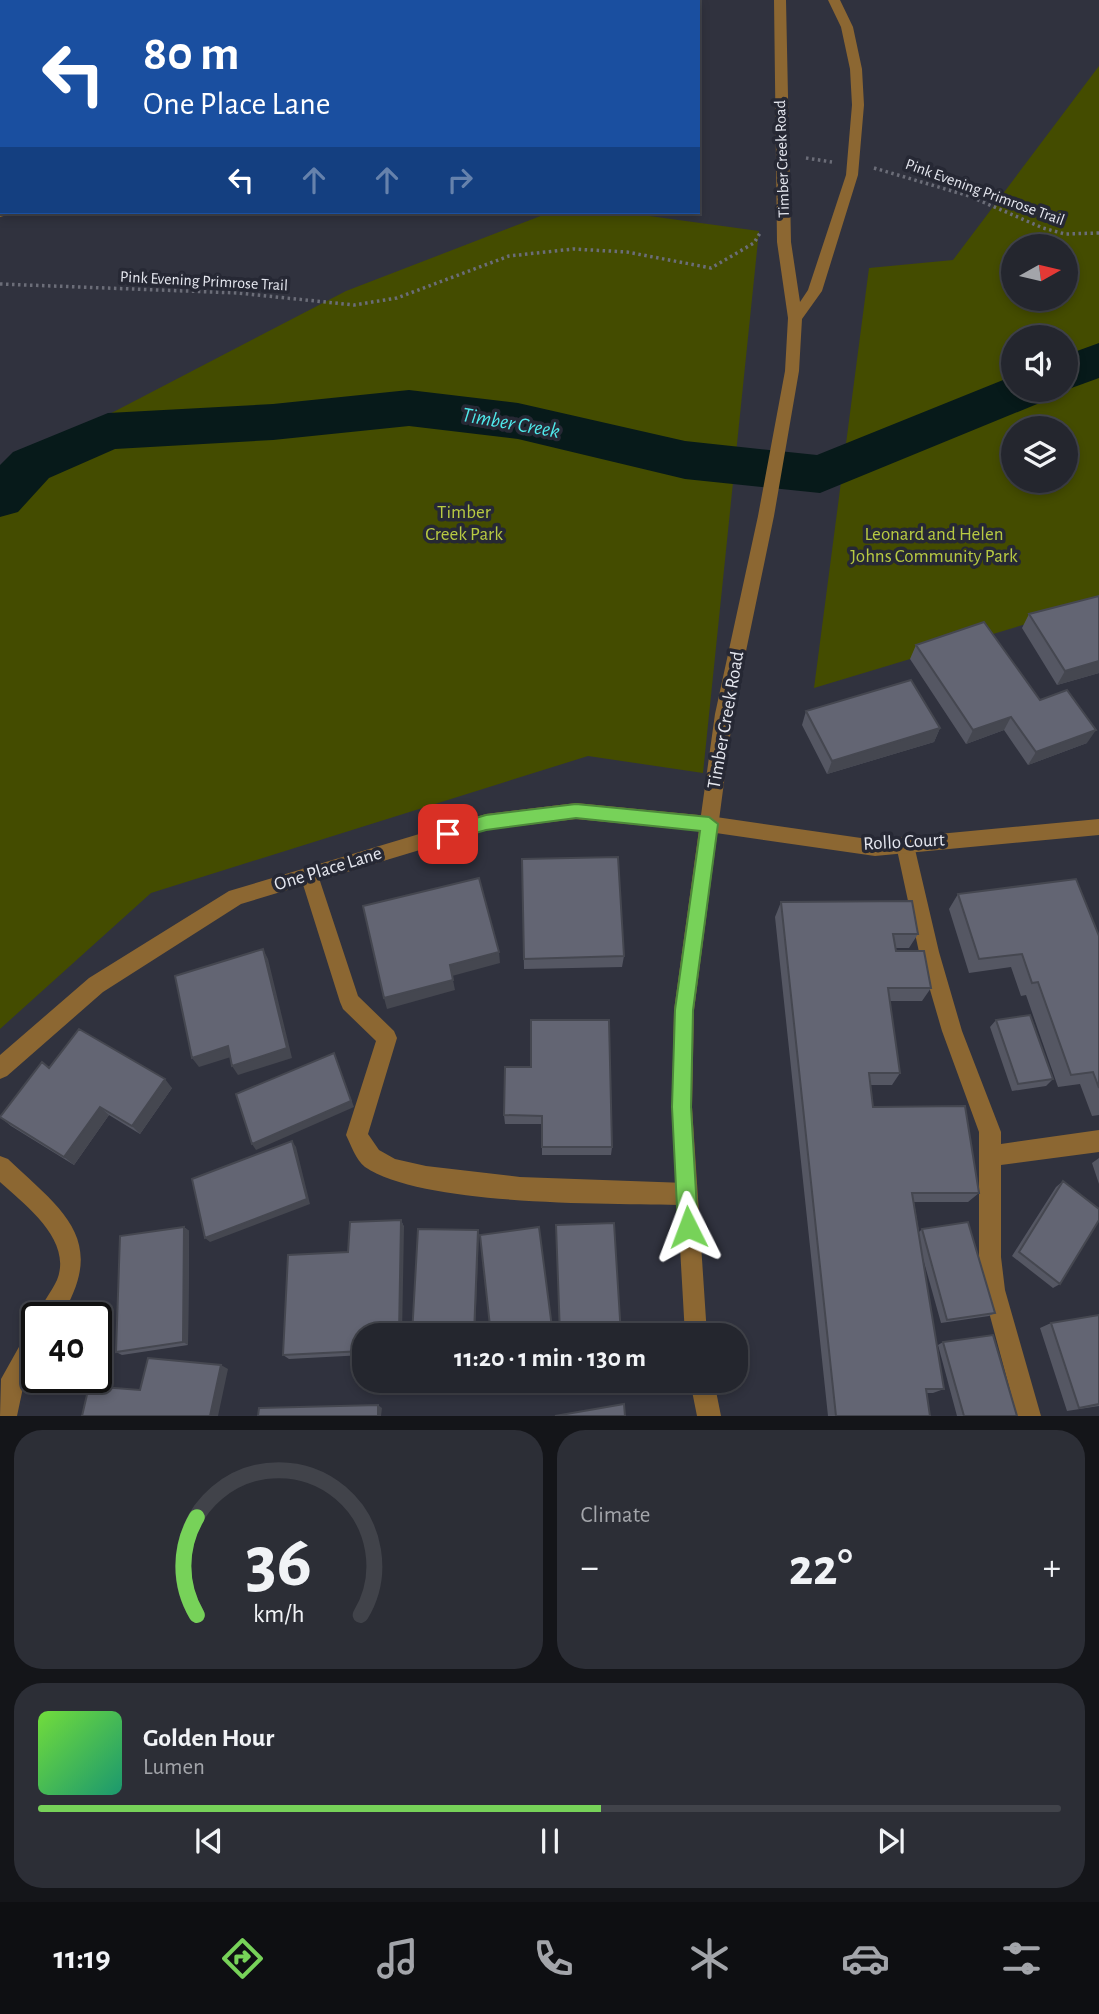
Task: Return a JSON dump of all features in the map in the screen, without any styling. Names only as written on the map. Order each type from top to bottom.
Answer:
[{"type":"street","name":"Timber Creek Road","points":[[695,1323],[681,1107],[684,1010],[724,714],[766,516],[792,371],[795,318],[784,242],[780,0]]},
{"type":"street","points":[[795,318],[815,292],[852,175],[858,105],[856,69],[847,27],[834,0]]},
{"type":"street","name":"One Place Lane","points":[[0,1069],[96,985],[236,897],[486,822],[576,811],[709,824]]},
{"type":"street","name":"Rollo Court","points":[[709,824],[875,848],[1099,827]]},
{"type":"street","points":[[905,845],[929,952],[952,1031],[990,1132],[990,1257],[994,1290],[1029,1416]]},
{"type":"street","points":[[309,875],[350,1002],[387,1038],[357,1135],[372,1159],[423,1178],[520,1188],[686,1194]]},
{"type":"street","points":[[992,1156],[1099,1141]]},
{"type":"street","points":[[0,1167],[64,1233],[71,1248],[71,1269],[56,1302]]},
{"type":"street","points":[[5,1416],[13,1378],[21,1364]]},
{"type":"street","points":[[704,1393],[709,1416]]},
{"type":"path","points":[[803,158],[840,163]]},
{"type":"path","name":"Pink Evening Primrose Trail","points":[[869,167],[969,196],[1043,228],[1065,234],[1099,233]]},
{"type":"path","name":"Pink Evening Primrose Trail","points":[[0,284],[238,293],[354,305],[397,298],[444,278],[509,256],[573,249],[627,252],[711,268],[754,243],[762,229]]},
{"type":"green space","name":"Leonard and Helen Johns Community Park","points":[[1099,66],[1099,602],[814,688],[869,268],[953,260]]},
{"type":"green space","name":"Timber Creek Park","points":[[546,214],[635,214],[759,231],[703,773],[588,756],[151,893],[0,1029],[0,471],[346,291]]},
{"type":"building","points":[[1099,596],[1099,661],[1065,671],[1029,614]]},
{"type":"building","points":[[984,622],[1040,700],[1067,690],[1096,730],[1036,752],[1011,717],[973,730],[916,645]]},
{"type":"building","points":[[911,680],[940,728],[832,761],[806,711]]},
{"type":"building","points":[[618,857],[624,956],[524,959],[522,859]]},
{"type":"building","points":[[479,878],[499,952],[450,965],[453,980],[384,998],[363,906]]},
{"type":"building","points":[[1076,879],[1099,936],[1099,1088],[1093,1072],[1071,1075],[1038,982],[1032,983],[1022,954],[979,959],[958,894]]},
{"type":"building","points":[[912,901],[918,934],[893,934],[896,951],[924,951],[931,988],[888,988],[900,1073],[869,1073],[873,1107],[965,1106],[979,1193],[912,1193],[944,1389],[926,1389],[930,1416],[836,1416],[781,902]]},
{"type":"building","points":[[263,949],[287,1048],[232,1066],[228,1046],[192,1058],[175,976]]},
{"type":"building","points":[[1030,1015],[1053,1079],[1018,1084],[996,1020]]},
{"type":"building","points":[[531,1020],[609,1020],[612,1147],[542,1147],[542,1116],[504,1115],[505,1067],[531,1067]]},
{"type":"building","points":[[79,1029],[165,1079],[132,1126],[100,1107],[64,1157],[0,1117],[42,1062],[49,1068]]},
{"type":"building","points":[[334,1053],[351,1101],[252,1144],[236,1094]]},
{"type":"building","points":[[292,1141],[307,1199],[205,1238],[192,1179]]},
{"type":"building","points":[[1063,1181],[1099,1209],[1099,1220],[1060,1284],[1019,1252]]},
{"type":"building","points":[[401,1220],[399,1323],[352,1323],[352,1352],[283,1355],[288,1255],[348,1252],[350,1222]]},
{"type":"building","points":[[968,1222],[995,1313],[947,1320],[922,1229]]},
{"type":"building","points":[[614,1223],[620,1323],[560,1323],[556,1225]]},
{"type":"building","points":[[184,1227],[183,1342],[116,1352],[120,1236]]},
{"type":"building","points":[[539,1227],[551,1323],[490,1323],[480,1235]]},
{"type":"building","points":[[418,1229],[478,1230],[474,1323],[413,1323]]},
{"type":"building","points":[[1099,1315],[1099,1404],[1079,1408],[1051,1323]]},
{"type":"building","points":[[993,1335],[1017,1416],[964,1416],[943,1342]]},
{"type":"building","points":[[148,1358],[221,1365],[210,1416],[82,1416],[87,1393],[112,1393],[112,1388],[140,1390]]},
{"type":"building","points":[[624,1404],[625,1416],[555,1416]]},
{"type":"building","points":[[378,1405],[378,1416],[258,1416],[259,1408]]},
{"type":"waterway","name":"Timber Creek","points":[[1078,368],[1099,360]]},
{"type":"waterway","name":"Timber Creek","points":[[0,498],[31,465],[108,431],[273,422],[409,408],[518,421],[685,460],[820,474],[1001,400]]},
{"type":"route","points":[[448,834],[486,822],[576,811],[709,824],[684,1010],[681,1107],[688,1227]]}]
